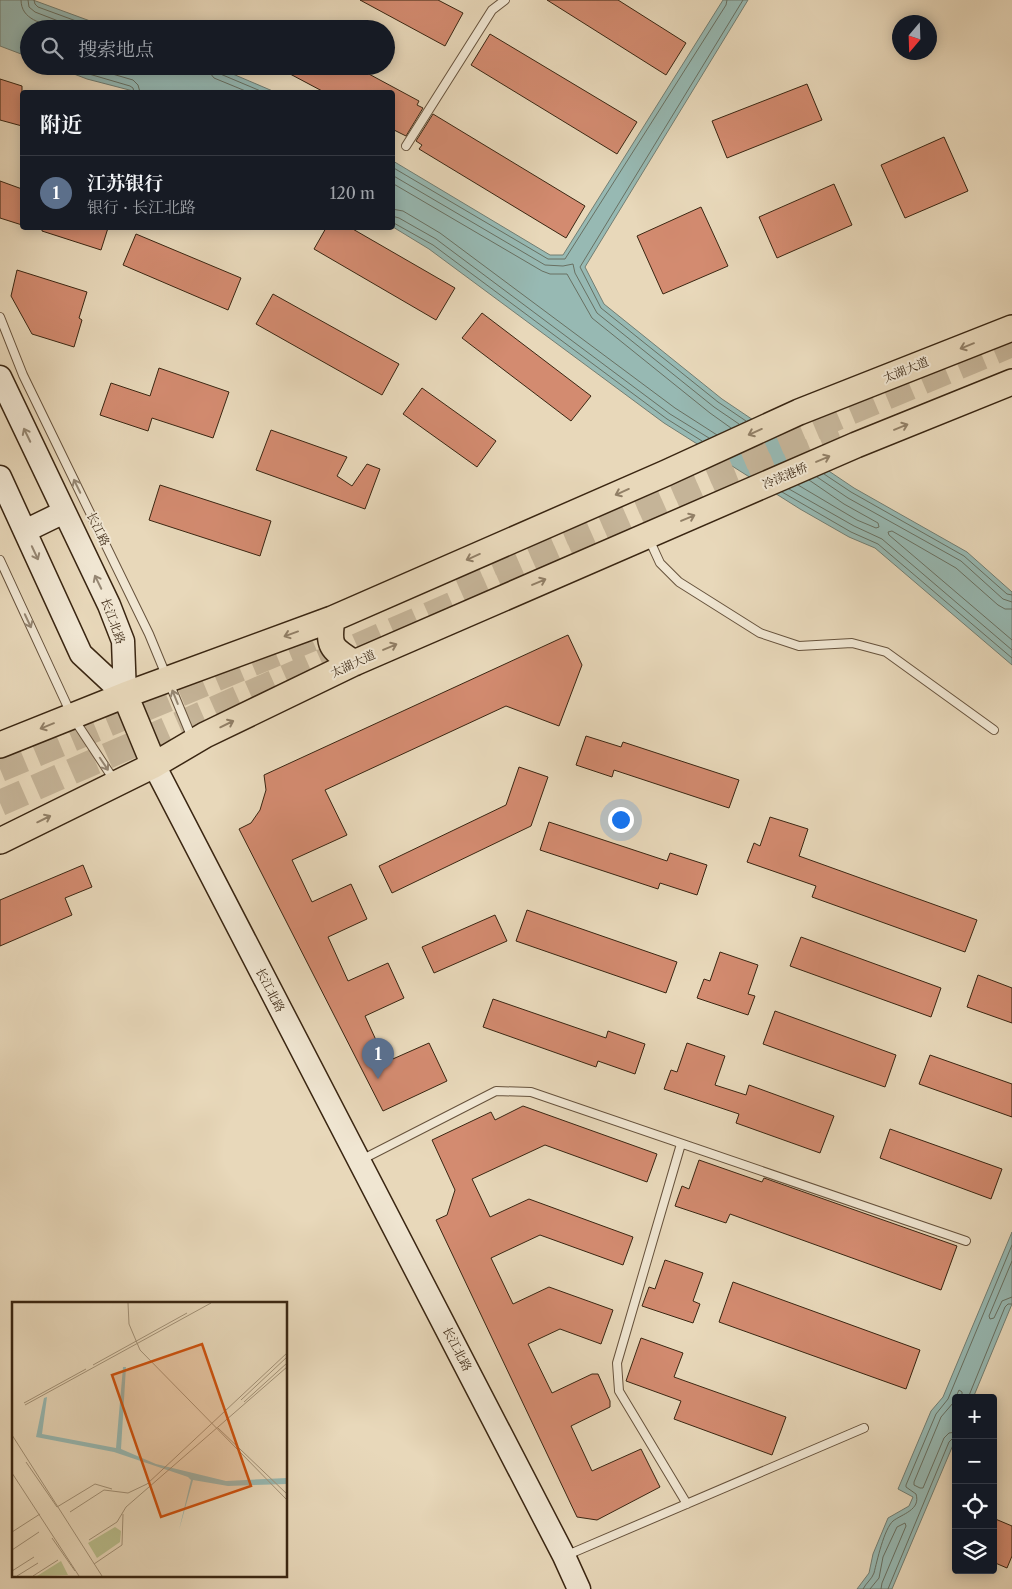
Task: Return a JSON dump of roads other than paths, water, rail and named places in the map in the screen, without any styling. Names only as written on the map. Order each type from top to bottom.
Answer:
[{"type":"main road","name":"太湖大道","points":[[332,618],[666,473],[800,412],[1012,328]]},
{"type":"main road","name":"长江北路","points":[[0,377],[109,604],[123,641],[125,695],[154,765],[564,1556],[579,1589]]},
{"type":"main road","name":"冷渎港桥","points":[[714,506],[856,445],[1012,382]]},
{"type":"main road","points":[[0,477],[82,654],[125,695]]},
{"type":"main road","name":"太湖大道","points":[[0,841],[354,663],[714,506]]},
{"type":"main road","points":[[25,531],[64,512]]},
{"type":"main road","points":[[0,745],[125,695],[332,618],[329,638],[334,650],[354,663]]},
{"type":"lane","points":[[406,146],[492,10],[505,0]]},
{"type":"lane","name":"长江路","points":[[0,317],[23,375],[149,634],[194,742]]},
{"type":"lane","points":[[647,535],[660,563],[679,582],[760,632],[799,646],[852,643],[886,652],[994,730]]},
{"type":"lane","points":[[0,560],[72,716],[117,783]]},
{"type":"lane","points":[[359,1161],[496,1090],[531,1092],[966,1241]]},
{"type":"lane","points":[[682,1144],[616,1363],[619,1391],[687,1504]]},
{"type":"lane","points":[[564,1556],[864,1428]]},
{"type":"water","points":[[0,0],[33,0],[87,20],[20,20],[20,54],[0,46]]},
{"type":"water","points":[[723,0],[748,0],[585,267],[604,304],[722,399],[854,488],[967,552],[1012,592],[1012,665],[875,548],[849,537],[800,509],[664,423],[429,249],[395,228],[395,162],[550,255],[563,255]]},
{"type":"water","points":[[77,75],[235,75],[270,90],[129,90]]},
{"type":"water","points":[[1012,1232],[1012,1304],[975,1394],[952,1394],[952,1447],[892,1589],[857,1589],[869,1573],[873,1554],[888,1518],[909,1506],[913,1497],[898,1489],[931,1411],[943,1397]]},
{"type":"tunnel","points":[[455,578],[1012,344]]},
{"type":"tunnel","points":[[0,803],[723,486],[841,439]]},
{"type":"tunnel","points":[[0,769],[320,635]]},
{"type":"place","name":"江苏银行","points":[[378,1079]]}]
